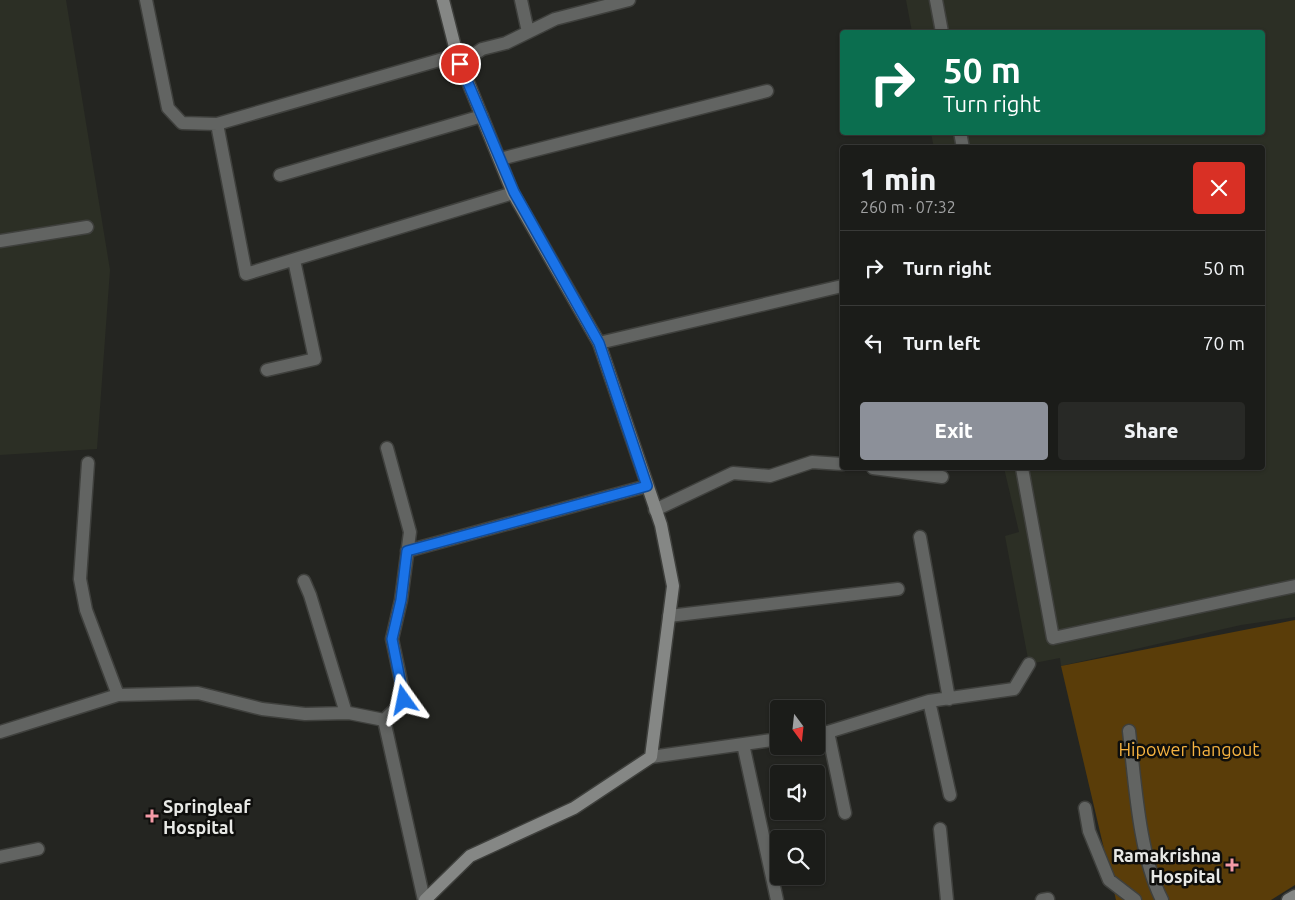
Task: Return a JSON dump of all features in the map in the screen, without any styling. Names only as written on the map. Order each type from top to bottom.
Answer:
[{"type":"street","points":[[146,0],[168,108],[182,123],[216,124],[459,60],[482,49],[506,44],[555,19],[629,0]]},
{"type":"street","points":[[443,0],[459,60],[514,192],[599,343],[661,526],[673,586],[651,757]]},
{"type":"street","points":[[521,0],[528,32]]},
{"type":"street","points":[[936,0],[942,30]]},
{"type":"street","points":[[500,159],[766,91]]},
{"type":"street","points":[[280,175],[482,116]]},
{"type":"street","points":[[216,124],[246,274],[514,192]]},
{"type":"street","points":[[0,241],[87,227]]},
{"type":"street","points":[[267,370],[315,359],[294,260]]},
{"type":"street","points":[[599,343],[840,286]]},
{"type":"street","points":[[384,720],[404,700],[392,639],[401,600],[410,532],[387,448]]},
{"type":"street","points":[[655,510],[733,473],[770,476],[812,462],[840,464]]},
{"type":"street","points":[[88,463],[80,579],[86,610],[118,695]]},
{"type":"street","points":[[888,470],[942,477]]},
{"type":"street","points":[[1022,470],[1053,638],[1295,586]]},
{"type":"street","points":[[407,551],[647,486]]},
{"type":"street","points":[[920,537],[949,699]]},
{"type":"street","points":[[304,581],[346,713]]},
{"type":"street","points":[[669,616],[898,589]]},
{"type":"street","points":[[825,732],[929,701],[1014,690],[1029,664]]},
{"type":"street","points":[[0,732],[118,695],[198,693],[262,709],[304,714],[346,713],[384,720]]},
{"type":"street","points":[[929,701],[950,795]]},
{"type":"street","points":[[384,720],[424,900]]},
{"type":"street","points":[[1129,731],[1143,841],[1156,888],[1162,900],[1156,900]]},
{"type":"street","points":[[424,900],[470,856],[574,808],[651,757],[770,740]]},
{"type":"street","points":[[825,743],[845,813]]},
{"type":"street","points":[[743,744],[777,900]]},
{"type":"street","points":[[1085,808],[1089,831],[1108,880],[1135,900]]},
{"type":"street","points":[[940,828],[947,900]]},
{"type":"street","points":[[0,857],[38,849]]},
{"type":"street","points":[[1288,900],[1295,896]]},
{"type":"shaded area","points":[[0,0],[66,0],[110,270],[97,449],[0,455]]},
{"type":"shaded area","points":[[906,0],[1295,0],[1295,617],[1241,625],[1061,666],[1060,658],[1029,664],[1005,536],[1019,532],[1004,470],[1265,470],[1265,145],[933,145],[931,135],[1265,135],[1265,30],[912,30]]},
{"type":"green space","name":"Hipower hangout","points":[[1295,620],[1295,885],[1271,900],[1116,900],[1061,666]]},
{"type":"place","name":"Springleaf Hospital","points":[[152,816]]},
{"type":"place","name":"Ramakrishna Hospital","points":[[1232,865]]},
{"type":"route","points":[[404,700],[392,639],[401,600],[407,551],[647,486],[599,343],[514,192],[460,64]]}]
